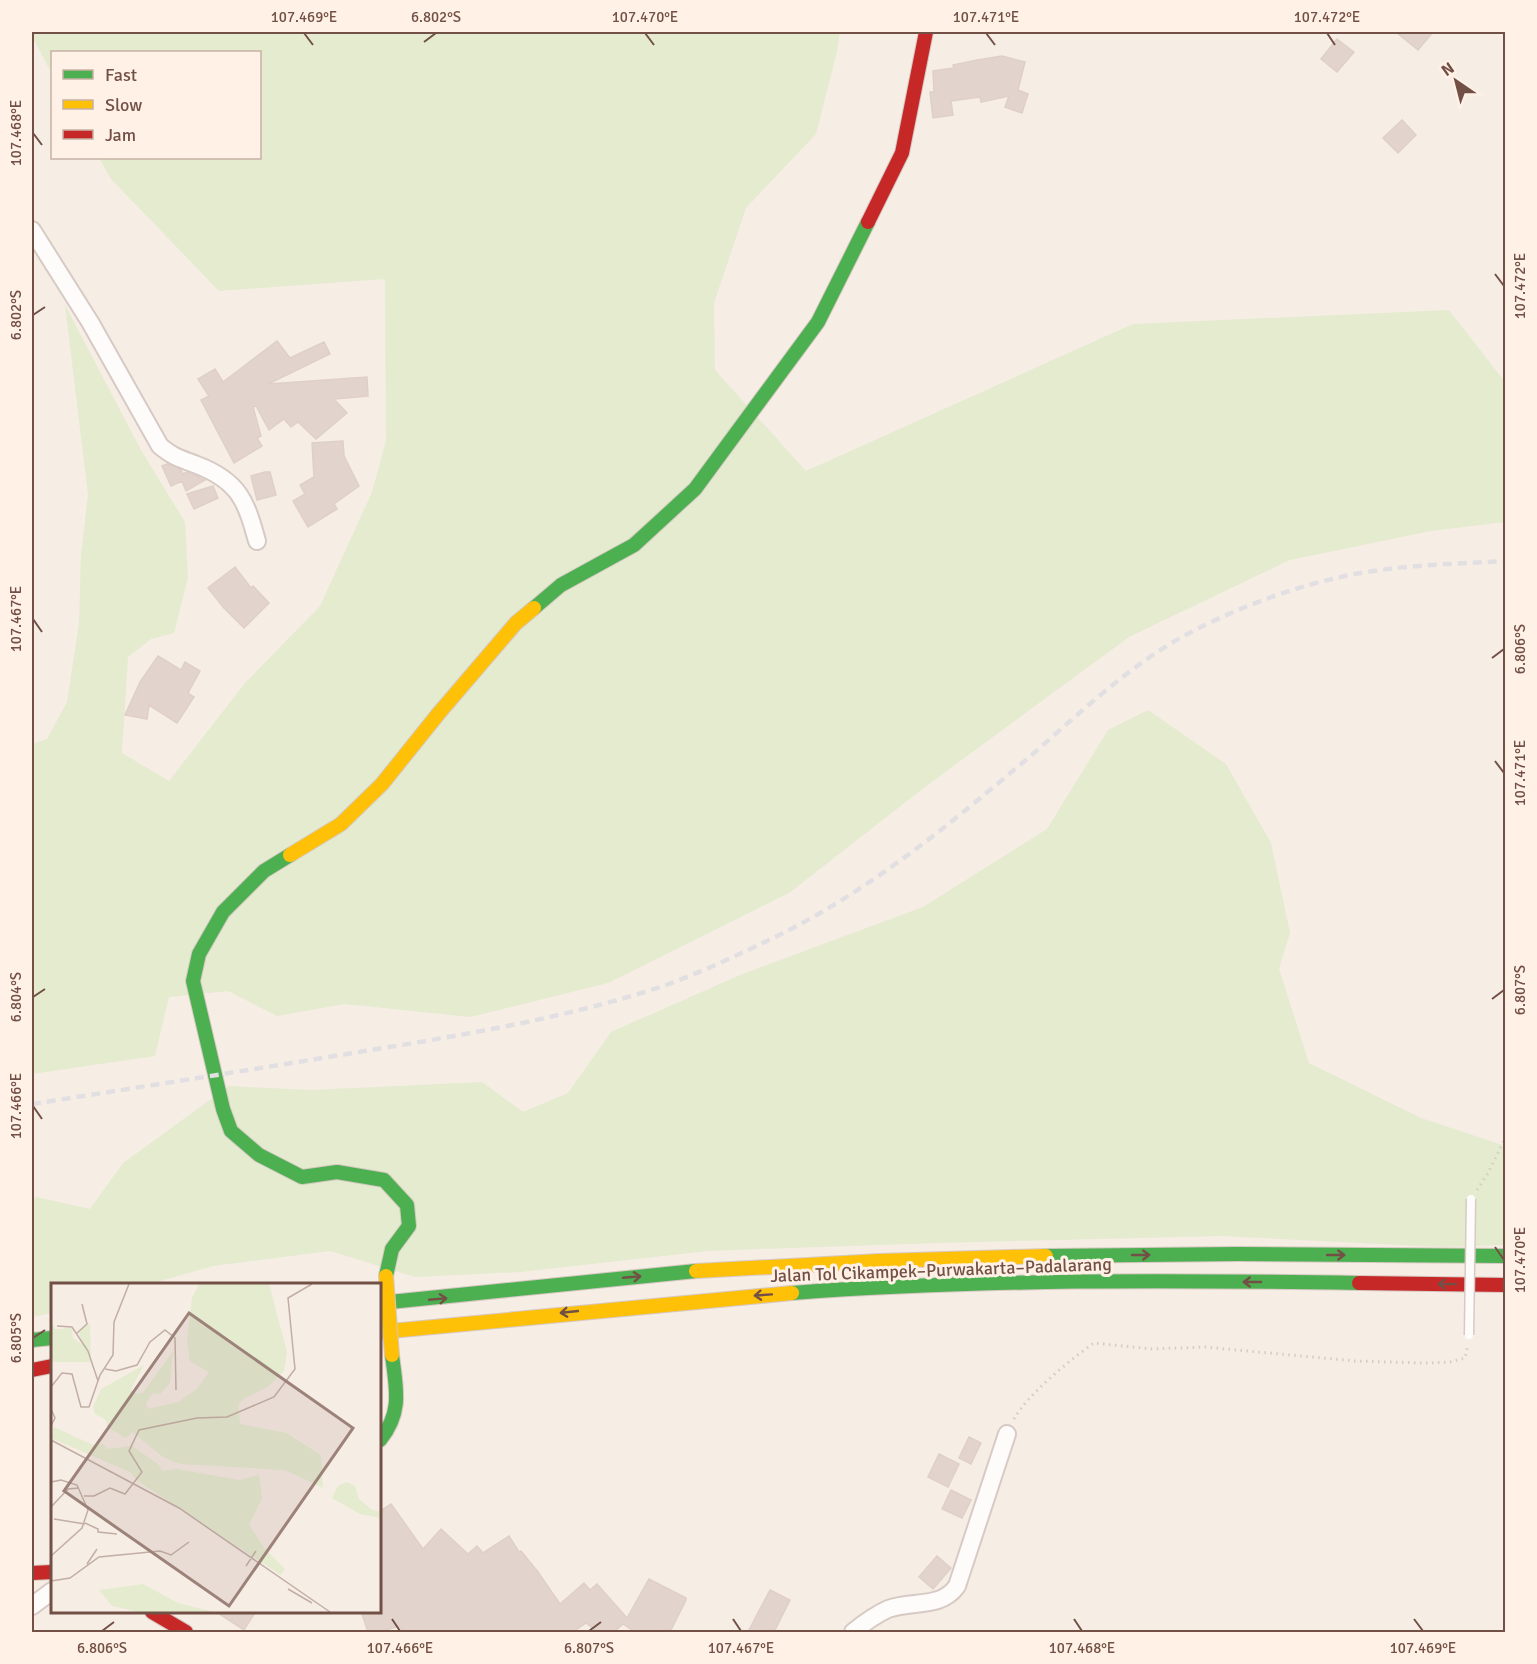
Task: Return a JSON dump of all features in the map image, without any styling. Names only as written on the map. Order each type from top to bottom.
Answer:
[{"type":"main road","points":[[381,1439],[396,1418],[386,1276],[392,1249],[410,1226],[407,1205],[384,1180],[337,1172],[302,1177],[259,1155],[231,1131],[223,1109],[193,981],[199,954],[223,912],[264,871],[342,824],[382,784],[516,623],[561,585],[634,545],[695,489],[818,322],[902,153],[926,32]]},
{"type":"main road","name":"Jalan Tol Cikampek–Purwakarta–Padalarang","points":[[381,1303],[439,1300],[574,1283],[793,1265],[1126,1255],[1506,1256]]},
{"type":"main road","name":"Jalan Tol Cikampek–Purwakarta–Padalarang","points":[[381,1332],[646,1304],[804,1292],[942,1285],[1112,1281],[1506,1285]]},
{"type":"main road","points":[[32,1340],[51,1338]]},
{"type":"main road","points":[[32,1370],[51,1366]]},
{"type":"main road","points":[[32,1573],[51,1572]]},
{"type":"main road","points":[[155,1613],[186,1632]]},
{"type":"street","points":[[32,230],[90,322],[160,446],[175,458],[219,475],[233,486],[248,509],[257,541]]},
{"type":"street","points":[[853,1632],[868,1619],[890,1608],[927,1603],[951,1595],[957,1586],[1006,1434]]},
{"type":"street","points":[[32,1606],[51,1592]]},
{"type":"lane","points":[[1469,1335],[1471,1199]]},
{"type":"path","points":[[1471,1199],[1488,1173],[1506,1137]]},
{"type":"path","points":[[1006,1434],[1017,1415],[1040,1388],[1079,1353],[1094,1343],[1152,1349],[1205,1347],[1355,1361],[1424,1363],[1457,1362],[1465,1358],[1469,1335]]},
{"type":"green space","points":[[32,32],[840,32],[816,134],[746,208],[714,303],[715,370],[806,471],[1133,324],[1449,310],[1505,382],[1505,522],[1431,531],[1290,560],[1129,637],[925,787],[789,893],[608,983],[470,1017],[345,1004],[277,1016],[228,991],[169,997],[155,1056],[32,1074],[32,744],[47,739],[67,702],[79,623],[81,554],[88,495],[65,305],[141,450],[185,522],[188,578],[174,633],[151,639],[128,657],[122,753],[169,781],[245,683],[320,606],[372,492],[386,441],[385,279],[219,291],[111,179],[100,159],[261,159],[261,51],[51,51],[51,72]]},
{"type":"green space","points":[[1148,710],[1226,764],[1271,843],[1290,933],[1279,969],[1309,1063],[1421,1118],[1505,1146],[1505,1245],[1439,1247],[1221,1236],[938,1243],[707,1251],[521,1272],[415,1277],[330,1251],[213,1266],[154,1283],[51,1283],[51,1313],[32,1317],[32,1201],[36,1197],[90,1209],[123,1163],[229,1086],[311,1090],[482,1082],[523,1112],[568,1093],[611,1032],[740,975],[923,907],[1047,829],[1108,730]]},
{"type":"building","points":[[1396,32],[1433,32],[1418,50]]},
{"type":"building","points":[[1337,39],[1354,52],[1337,72],[1321,59]]},
{"type":"building","points":[[1002,56],[1025,62],[1018,90],[1028,94],[1022,113],[1005,107],[1009,96],[981,102],[980,97],[951,101],[953,115],[933,118],[930,92],[934,92],[933,71]]},
{"type":"building","points":[[1402,120],[1416,135],[1398,153],[1383,138]]},
{"type":"building","points":[[277,341],[290,358],[324,342],[330,354],[268,384],[367,377],[368,396],[334,399],[347,413],[316,439],[298,422],[291,427],[284,419],[269,430],[256,406],[253,407],[261,436],[257,438],[262,446],[234,463],[201,400],[209,396],[198,379],[215,369],[223,382]]},
{"type":"building","points":[[343,441],[344,456],[359,486],[334,504],[337,509],[308,527],[293,501],[305,494],[300,485],[314,477],[312,443]]},
{"type":"building","points":[[167,464],[181,470],[183,474],[187,472],[205,480],[186,491],[182,481],[171,486],[162,466]]},
{"type":"building","points":[[270,472],[276,495],[257,500],[251,476]]},
{"type":"building","points":[[213,486],[218,498],[194,509],[187,494]]},
{"type":"building","points":[[235,567],[251,588],[253,586],[269,603],[244,628],[208,588]]},
{"type":"building","points":[[158,656],[181,670],[185,662],[200,671],[188,693],[194,697],[177,723],[149,705],[147,719],[125,715],[140,682]]},
{"type":"building","points":[[969,1437],[981,1443],[971,1464],[959,1458]]},
{"type":"building","points":[[939,1454],[959,1464],[948,1487],[928,1477]]},
{"type":"building","points":[[951,1490],[971,1500],[962,1518],[942,1509]]},
{"type":"building","points":[[391,1504],[423,1549],[441,1529],[468,1554],[477,1546],[483,1553],[509,1536],[560,1604],[584,1583],[590,1590],[597,1584],[627,1618],[649,1579],[686,1600],[670,1632],[635,1632],[623,1624],[614,1632],[598,1632],[586,1623],[573,1632],[404,1632],[399,1626],[379,1632],[368,1632],[362,1613],[381,1613],[381,1510]]},
{"type":"building","points":[[937,1556],[951,1568],[933,1589],[919,1577]]},
{"type":"building","points":[[770,1590],[790,1600],[774,1632],[748,1632]]},
{"type":"building","points":[[218,1613],[255,1613],[244,1630]]},
{"type":"railway","points":[[32,1104],[469,1033],[543,1019],[651,990],[715,965],[777,936],[844,899],[876,878],[968,808],[1127,674],[1148,658],[1193,631],[1267,599],[1345,576],[1405,567],[1506,561]]},
{"type":"traffic: fast","points":[[534,608],[561,585],[634,545],[695,489],[818,322],[868,222]]},
{"type":"traffic: fast","points":[[290,855],[264,871],[223,912],[199,954],[193,981],[223,1109],[231,1131],[259,1155],[302,1177],[337,1172],[384,1180],[407,1205],[409,1226],[392,1249],[386,1276]]},
{"type":"traffic: fast","points":[[1046,1256],[1238,1254],[1506,1256]]},
{"type":"traffic: fast","points":[[381,1303],[696,1271]]},
{"type":"traffic: fast","points":[[792,1293],[1005,1283],[1217,1281],[1359,1283]]},
{"type":"traffic: fast","points":[[32,1340],[51,1338]]},
{"type":"traffic: fast","points":[[381,1439],[395,1410],[396,1389],[392,1355]]},
{"type":"traffic: slow","points":[[290,855],[341,824],[382,784],[516,623],[534,608]]},
{"type":"traffic: slow","points":[[696,1271],[880,1261],[1046,1256]]},
{"type":"traffic: slow","points":[[386,1276],[392,1355]]},
{"type":"traffic: slow","points":[[381,1332],[792,1293]]},
{"type":"traffic: jam","points":[[868,222],[902,153],[926,32]]},
{"type":"traffic: jam","points":[[1359,1283],[1506,1285]]},
{"type":"traffic: jam","points":[[32,1370],[51,1366]]},
{"type":"traffic: jam","points":[[32,1573],[51,1572]]},
{"type":"traffic: jam","points":[[154,1613],[186,1632]]}]
